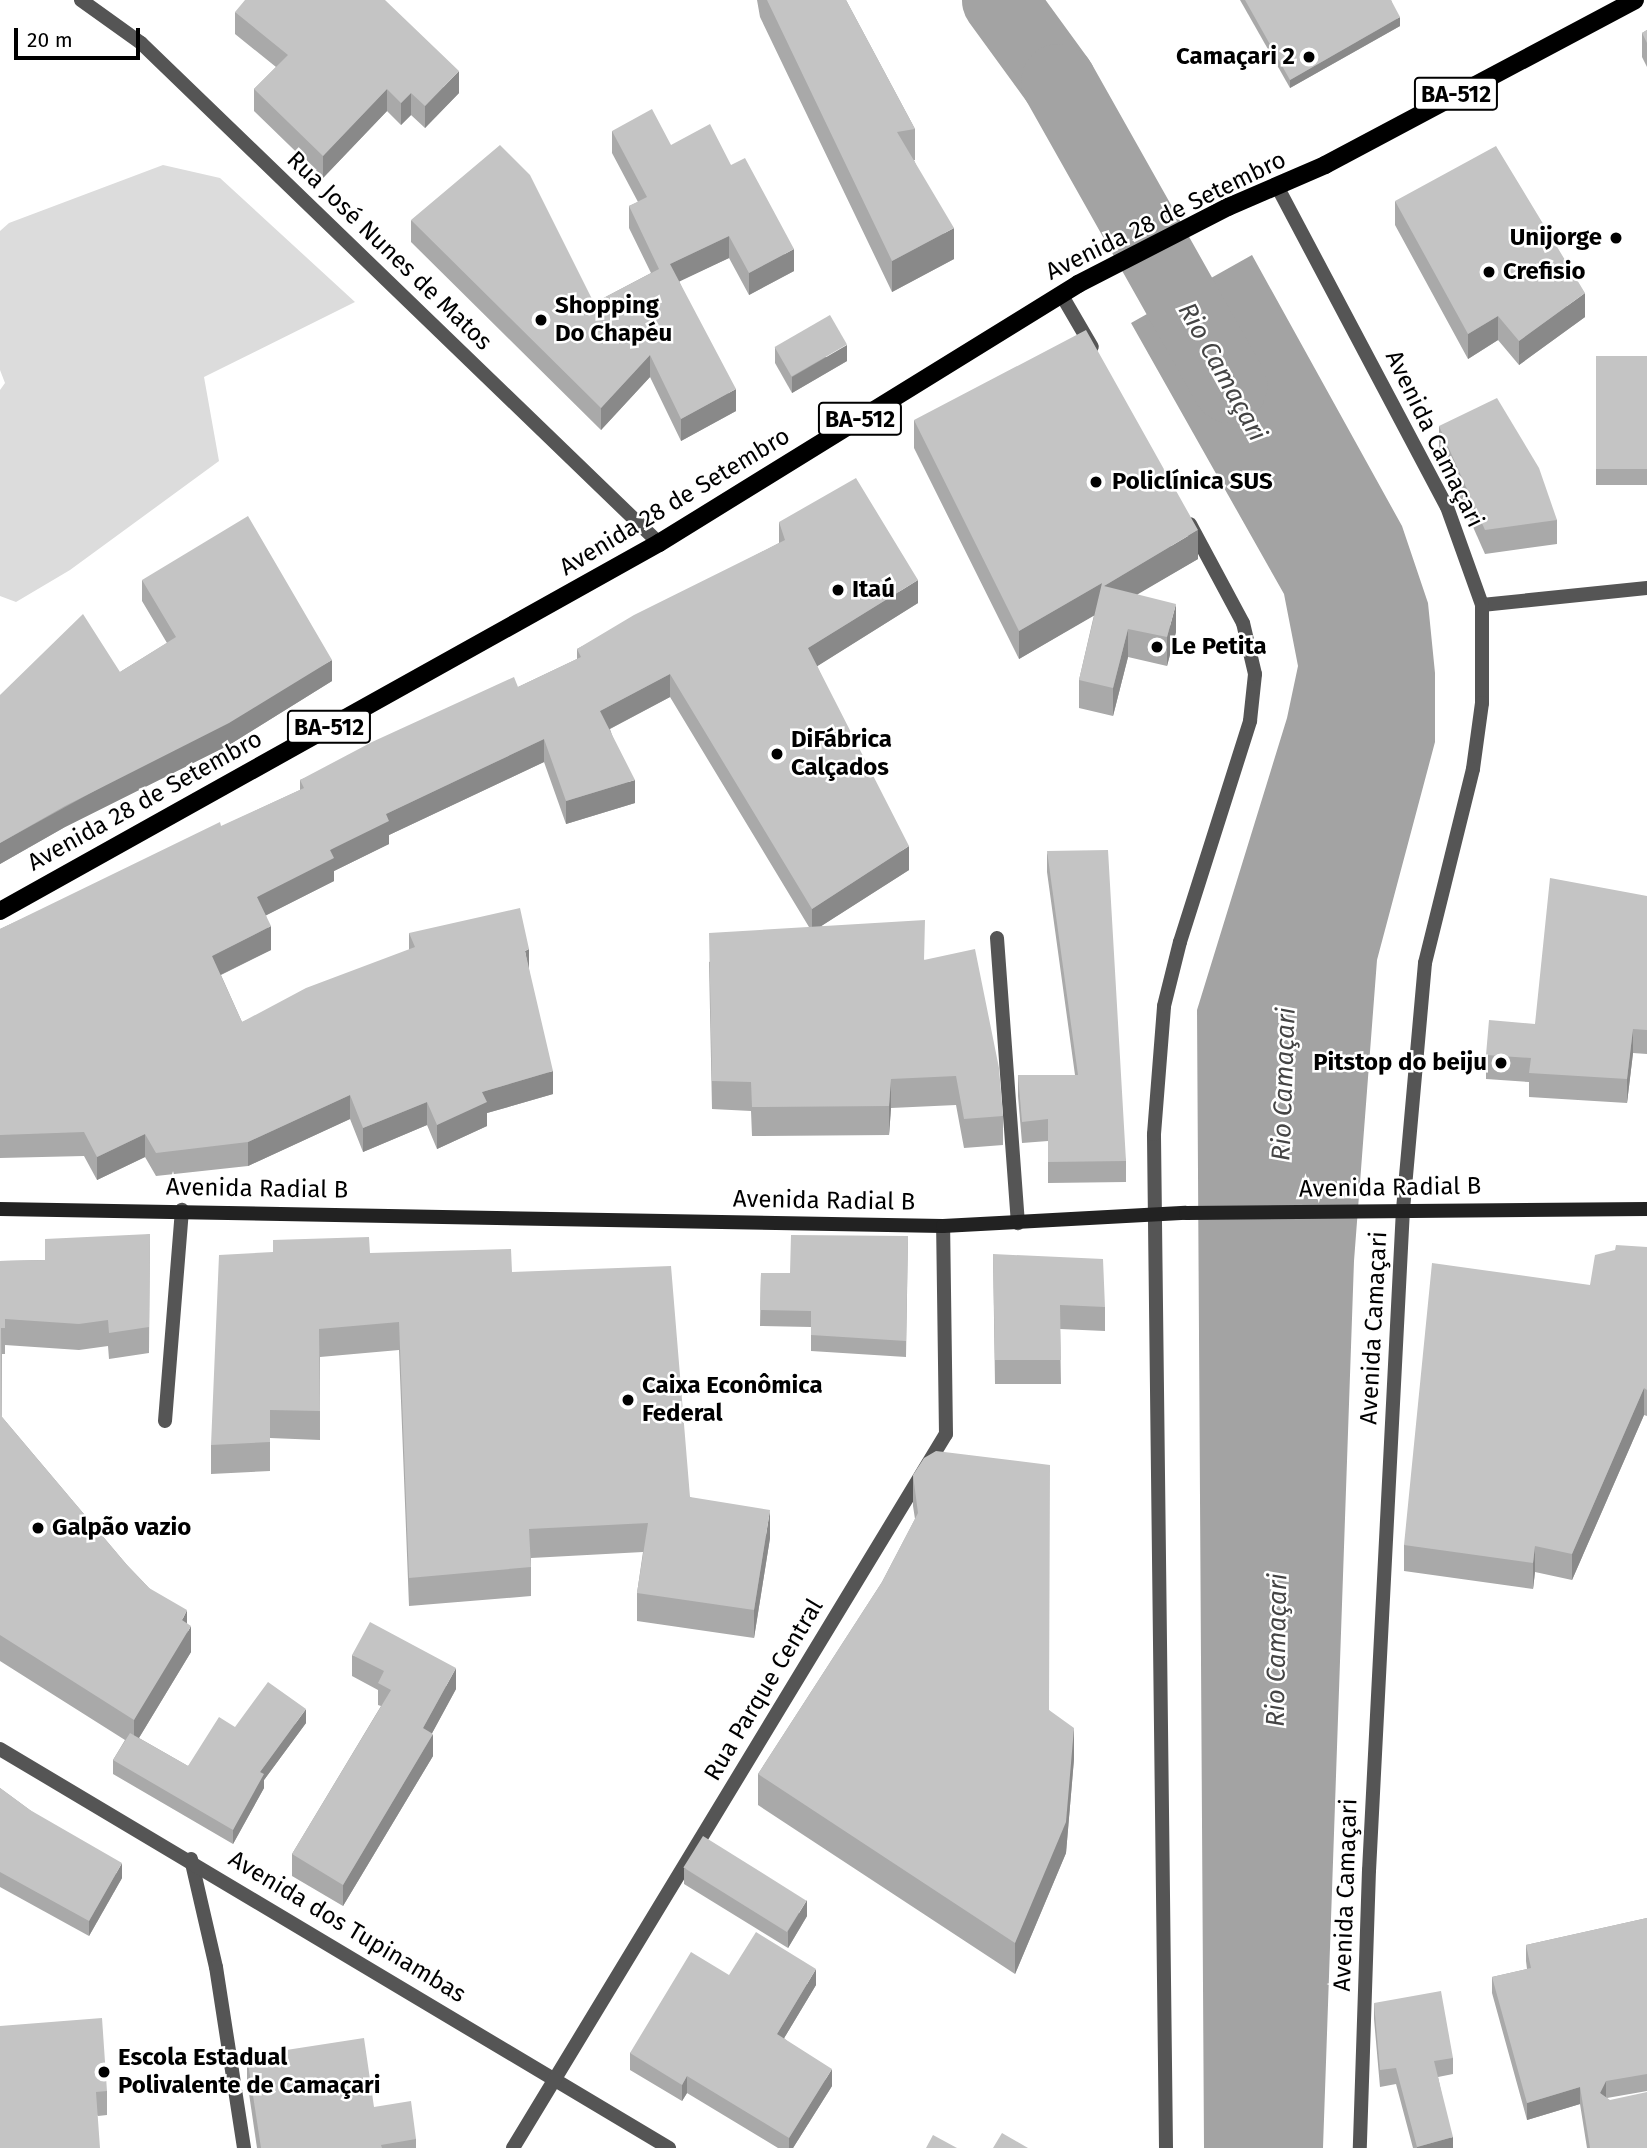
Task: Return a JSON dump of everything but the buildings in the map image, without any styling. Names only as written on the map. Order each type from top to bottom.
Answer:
[{"type":"main road","name":"Avenida 28 de Setembro","points":[[0,911],[659,543],[1060,294],[1228,207],[1278,188],[1635,0]]},
{"type":"main road","name":"Avenida Radial B","points":[[0,1209],[182,1210],[943,1226],[1186,1213],[1403,1209],[1647,1209]]},
{"type":"street","name":"Rua José Nunes de Matos","points":[[80,0],[141,43],[659,543]]},
{"type":"street","name":"Avenida Camaçari","points":[[1278,188],[1447,507],[1482,605],[1482,703],[1473,769],[1425,963],[1403,1209],[1360,2148]]},
{"type":"street","points":[[1060,294],[1100,362]]},
{"type":"street","points":[[1166,2148],[1154,1135],[1164,1006],[1180,942],[1250,721],[1255,674],[1242,623],[1185,515]]},
{"type":"street","points":[[1482,605],[1647,589]]},
{"type":"street","points":[[997,938],[1018,1223]]},
{"type":"street","points":[[165,1421],[182,1210]]},
{"type":"street","name":"Rua Parque Central","points":[[513,2148],[946,1434],[943,1226]]},
{"type":"street","name":"Avenida dos Tupinambas","points":[[0,1749],[191,1859],[669,2148]]},
{"type":"street","points":[[191,1859],[216,1968],[244,2148]]},
{"type":"shaded area","points":[[163,165],[220,178],[355,302],[204,377],[219,461],[70,570],[16,602],[0,596],[0,390],[5,383],[0,370],[0,231],[9,223]]},
{"type":"water","points":[[1252,255],[1402,526],[1428,603],[1435,673],[1435,742],[1377,960],[1354,1261],[1323,2148],[1204,2148],[1197,1010],[1287,718],[1298,666],[1284,594],[1131,323]]},
{"type":"waterway","name":"Rio Camaçari","points":[[999,0],[1058,81],[1229,385]]},
{"type":"place","name":"Camaçari 2","points":[[1309,57]]},
{"type":"place","name":"Unijorge","points":[[1616,238]]},
{"type":"place","name":"Crefisio","points":[[1489,272]]},
{"type":"place","name":"Shopping Do Chapéu","points":[[541,320]]},
{"type":"place","name":"Policlínica SUS","points":[[1096,482]]},
{"type":"place","name":"Itaú","points":[[838,590]]},
{"type":"place","name":"Le Petita","points":[[1157,647]]},
{"type":"place","name":"DiFábrica Calçados","points":[[777,754]]},
{"type":"place","name":"Pitstop do beiju","points":[[1501,1063]]},
{"type":"place","name":"Caixa Econômica Federal","points":[[628,1400]]},
{"type":"place","name":"Galpão vazio","points":[[38,1528]]},
{"type":"place","name":"Escola Estadual Polivalente de Camaçari","points":[[104,2072]]}]
